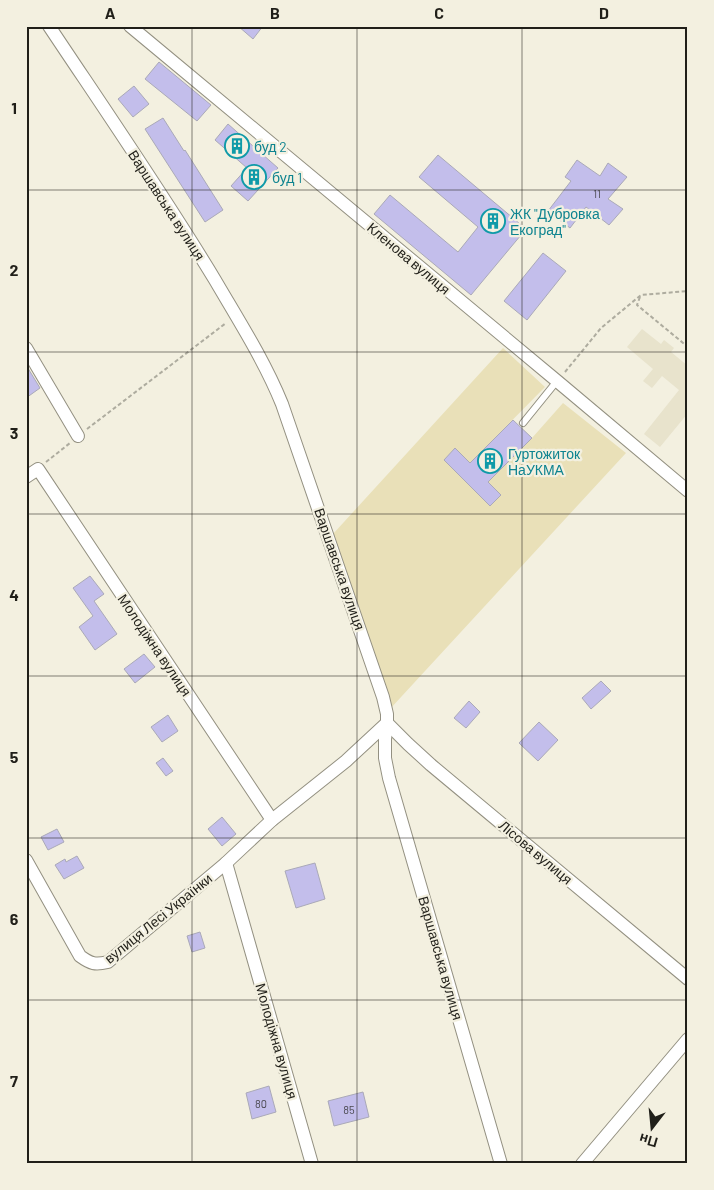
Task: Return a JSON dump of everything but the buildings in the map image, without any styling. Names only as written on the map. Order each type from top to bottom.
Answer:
[{"type":"street","name":"Варшавська вулиця","points":[[49,26],[188,236],[236,315],[273,382],[290,423],[381,689],[387,722],[384,748],[389,778],[501,1164]]},
{"type":"street","name":"Кленова вулиця","points":[[130,26],[688,491]]},
{"type":"street","points":[[26,348],[78,436]]},
{"type":"street","points":[[26,478],[38,469]]},
{"type":"street","name":"Молодіжна вулиця","points":[[38,469],[272,820]]},
{"type":"street","points":[[226,863],[272,820],[346,761],[387,722]]},
{"type":"street","name":"Лісова вулиця","points":[[387,722],[431,765],[688,979]]},
{"type":"street","name":"вулиця Лесі Українки","points":[[26,860],[80,956],[88,962],[98,965],[108,962],[226,863]]},
{"type":"street","name":"Молодіжна вулиця","points":[[226,863],[312,1164]]},
{"type":"street","points":[[582,1164],[688,1039]]},
{"type":"lane","points":[[523,423],[558,381]]},
{"type":"path","points":[[558,381],[601,328],[641,295],[688,291]]},
{"type":"path","points":[[641,295],[637,305],[688,347]]},
{"type":"path","points":[[38,469],[236,315]]},
{"type":"shaded area","points":[[642,329],[661,344],[664,340],[674,348],[671,352],[688,366],[688,413],[660,447],[644,434],[679,390],[662,376],[652,388],[643,381],[653,369],[627,347]]},
{"type":"shaded area","points":[[503,348],[545,387],[470,463],[455,449],[444,460],[490,506],[501,495],[488,482],[532,438],[563,403],[626,453],[390,709],[333,534]]},
{"type":"place","name":"буд 2","points":[[237,146]]},
{"type":"place","name":"буд 1","points":[[254,177]]},
{"type":"place","name":"ЖК \"Дубровка Екоград\"","points":[[493,221]]},
{"type":"place","name":"Гуртожиток НаУКМА","points":[[490,461]]}]
